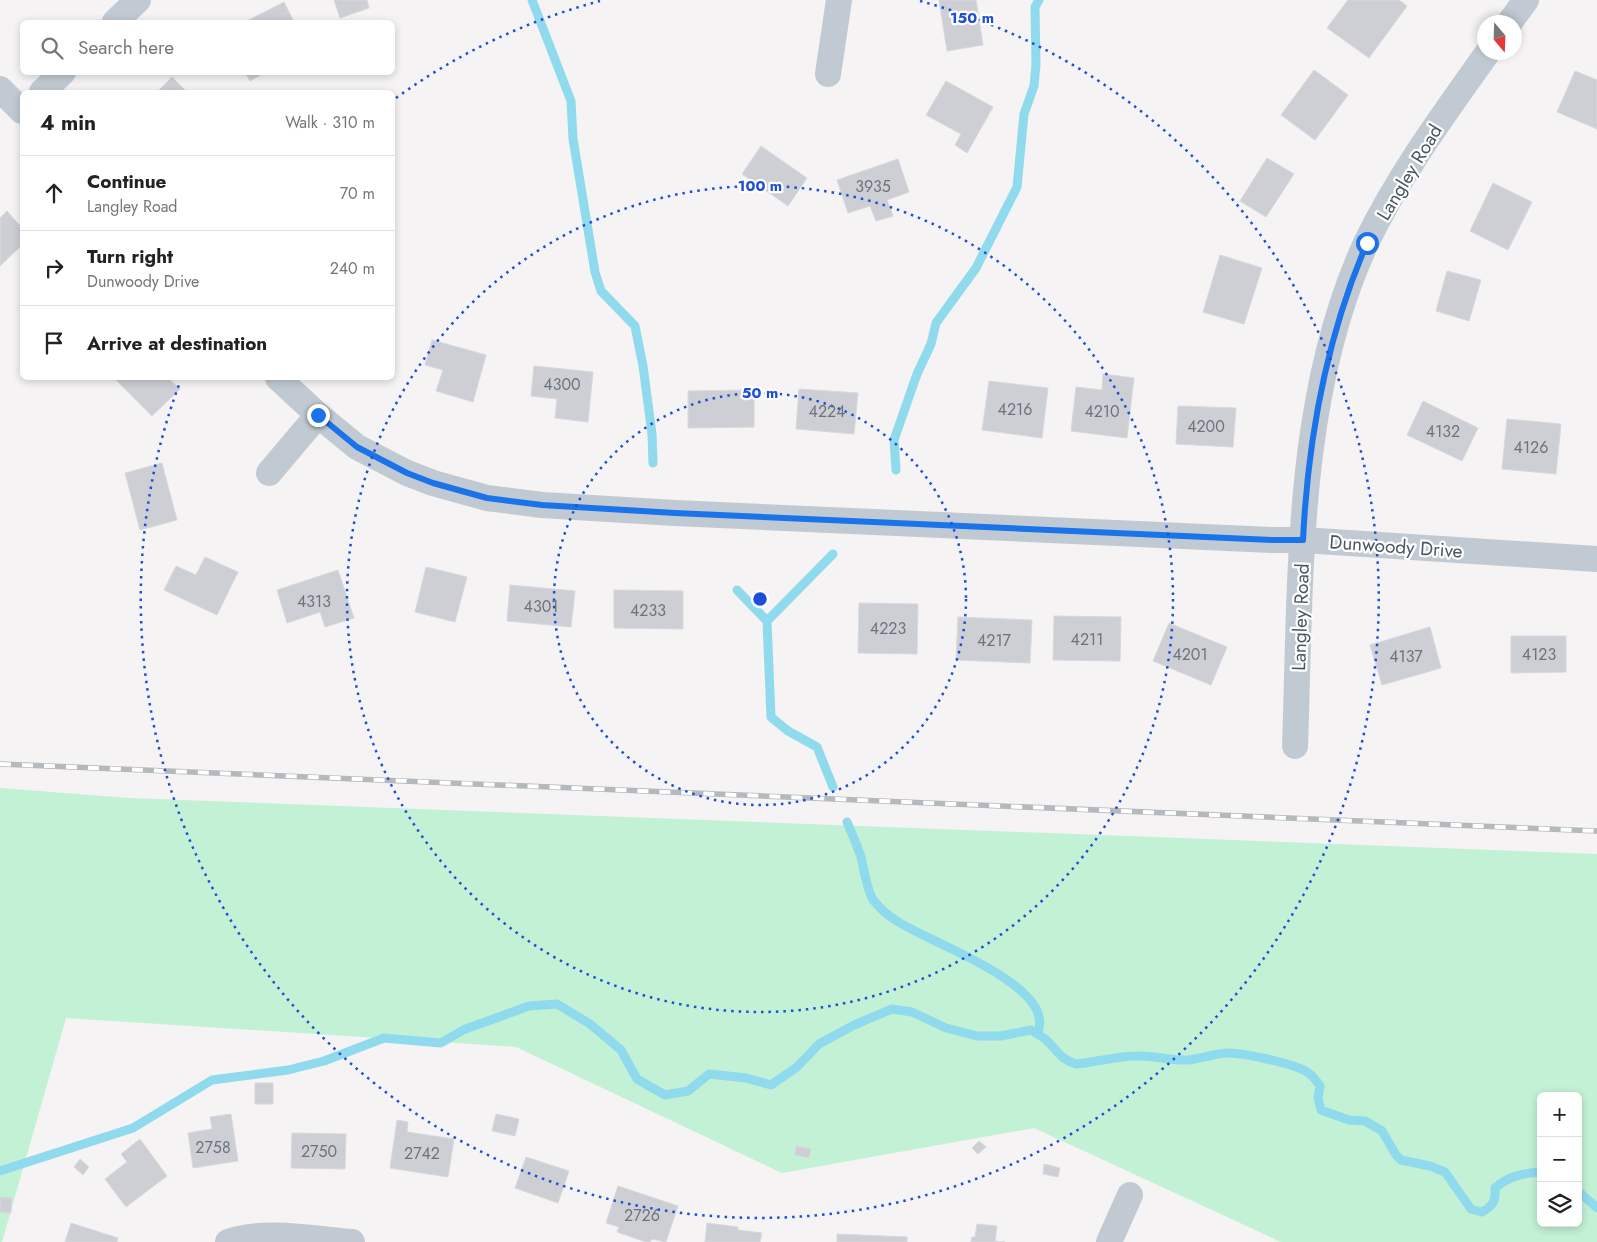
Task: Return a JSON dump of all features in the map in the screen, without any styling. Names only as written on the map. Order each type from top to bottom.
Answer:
[{"type":"street","points":[[117,20],[138,0]]},
{"type":"street","points":[[828,74],[839,0]]},
{"type":"street","points":[[1515,15],[1526,0]]},
{"type":"street","name":"Langley Road","points":[[1295,746],[1306,486],[1322,381],[1340,310],[1352,276],[1367,243],[1402,177],[1482,60]]},
{"type":"street","points":[[44,90],[60,75]]},
{"type":"street","points":[[0,88],[20,110]]},
{"type":"street","name":"Dunwoody Drive","points":[[280,380],[318,415],[357,447],[407,473],[433,483],[487,498],[542,505],[675,513],[1303,540],[1597,559]]},
{"type":"street","points":[[269,473],[318,415]]},
{"type":"street","points":[[1109,1242],[1130,1195]]},
{"type":"street","points":[[228,1242],[238,1238],[262,1235],[352,1242]]},
{"type":"green space","points":[[0,788],[129,798],[1597,854],[1597,1242],[1281,1242],[1034,1128],[782,1173],[516,1047],[66,1018],[2,1242],[0,1242]]},
{"type":"building","points":[[334,0],[367,0],[369,8],[340,18]]},
{"type":"building","points":[[939,0],[976,0],[983,45],[947,51]]},
{"type":"building","points":[[1348,0],[1399,0],[1407,6],[1369,58],[1327,28]]},
{"type":"building","points":[[284,2],[293,20],[249,20]]},
{"type":"building","points":[[1314,70],[1348,95],[1315,140],[1281,115]]},
{"type":"building","points":[[1575,71],[1597,80],[1597,129],[1557,112]]},
{"type":"building","points":[[247,75],[261,75],[250,81]]},
{"type":"building","points":[[172,77],[185,90],[159,90]]},
{"type":"building","points":[[946,81],[993,107],[967,153],[955,145],[961,134],[926,115]]},
{"type":"building","points":[[761,146],[807,178],[788,206],[742,174]]},
{"type":"building","points":[[1267,158],[1294,174],[1266,217],[1240,201]]},
{"type":"building","points":[[898,159],[909,192],[887,200],[893,216],[876,221],[870,206],[848,213],[837,180]]},
{"type":"building","points":[[1493,183],[1532,202],[1508,250],[1470,231]]},
{"type":"building","points":[[7,211],[20,226],[20,247],[0,266],[0,218]]},
{"type":"building","points":[[1220,255],[1262,268],[1244,324],[1203,312]]},
{"type":"building","points":[[1447,271],[1481,280],[1469,321],[1436,311]]},
{"type":"building","points":[[432,340],[486,355],[473,402],[436,391],[443,370],[425,365]]},
{"type":"building","points":[[534,366],[593,372],[588,422],[555,418],[557,399],[531,396]]},
{"type":"building","points":[[1103,374],[1134,378],[1127,438],[1071,431],[1076,387],[1102,390]]},
{"type":"building","points":[[116,380],[170,380],[180,389],[152,416]]},
{"type":"building","points":[[989,381],[1048,388],[1042,438],[982,430]]},
{"type":"building","points":[[799,389],[858,393],[854,434],[796,429]]},
{"type":"building","points":[[754,390],[754,427],[688,428],[688,391]]},
{"type":"building","points":[[1423,401],[1478,428],[1462,461],[1407,435]]},
{"type":"building","points":[[1178,406],[1236,408],[1233,447],[1176,444]]},
{"type":"building","points":[[1507,419],[1561,424],[1556,474],[1502,469]]},
{"type":"building","points":[[162,463],[177,520],[140,530],[125,473]]},
{"type":"building","points":[[205,557],[238,572],[217,615],[164,590],[176,566],[196,575]]},
{"type":"building","points":[[426,567],[467,577],[455,622],[415,612]]},
{"type":"building","points":[[338,570],[354,618],[325,627],[320,612],[287,623],[277,590]]},
{"type":"building","points":[[510,585],[575,591],[571,627],[507,621]]},
{"type":"building","points":[[614,590],[683,591],[683,629],[614,628]]},
{"type":"building","points":[[859,603],[918,604],[917,654],[858,653]]},
{"type":"building","points":[[1054,616],[1121,617],[1120,661],[1053,660]]},
{"type":"building","points":[[958,617],[1032,620],[1030,663],[956,660]]},
{"type":"building","points":[[1169,623],[1227,647],[1211,685],[1153,661]]},
{"type":"building","points":[[1430,627],[1441,668],[1382,685],[1370,645]]},
{"type":"building","points":[[1511,636],[1566,636],[1566,672],[1511,673]]},
{"type":"building","points":[[255,1083],[273,1083],[273,1104],[255,1104]]},
{"type":"building","points":[[231,1114],[238,1161],[193,1168],[188,1133],[212,1129],[210,1117]]},
{"type":"building","points":[[496,1114],[519,1119],[515,1136],[492,1131]]},
{"type":"building","points":[[397,1120],[408,1122],[407,1132],[454,1139],[448,1177],[390,1168]]},
{"type":"building","points":[[292,1133],[346,1134],[345,1169],[291,1168]]},
{"type":"building","points":[[140,1139],[167,1176],[126,1207],[105,1179],[127,1162],[121,1154]]},
{"type":"building","points":[[979,1141],[986,1147],[978,1154],[972,1148]]},
{"type":"building","points":[[796,1146],[811,1149],[809,1158],[795,1155]]},
{"type":"building","points":[[526,1157],[569,1171],[558,1203],[515,1188]]},
{"type":"building","points":[[80,1159],[89,1167],[83,1175],[74,1167]]},
{"type":"building","points":[[1044,1164],[1060,1168],[1058,1177],[1043,1174]]},
{"type":"building","points":[[618,1186],[678,1206],[666,1242],[652,1239],[650,1242],[646,1242],[617,1232],[619,1227],[606,1223]]},
{"type":"building","points":[[0,1197],[12,1198],[11,1213],[0,1212]]},
{"type":"building","points":[[71,1223],[118,1238],[117,1242],[65,1242]]},
{"type":"building","points":[[707,1223],[738,1227],[738,1230],[762,1233],[760,1242],[705,1242]]},
{"type":"building","points":[[977,1224],[997,1226],[995,1241],[1005,1242],[971,1242],[972,1237],[975,1237]]},
{"type":"building","points":[[837,1234],[907,1237],[907,1242],[837,1242]]},
{"type":"waterway","points":[[532,0],[571,101],[573,139],[595,272],[601,291],[635,326],[643,366],[652,434],[653,463]]},
{"type":"waterway","points":[[896,470],[894,440],[917,374],[931,344],[936,323],[976,268],[1017,187],[1024,114],[1034,86],[1036,64],[1035,7],[1039,0]]},
{"type":"waterway","points":[[767,621],[833,554]]},
{"type":"waterway","points":[[737,590],[767,621],[771,717],[788,731],[817,747],[833,787]]},
{"type":"waterway","points":[[847,822],[861,857],[869,892],[883,911],[909,928],[985,966],[1010,982],[1029,998],[1039,1016],[1037,1034]]},
{"type":"waterway","points":[[0,1171],[133,1128],[212,1080],[288,1070],[324,1061],[384,1038],[441,1043],[463,1030],[529,1006],[557,1004],[590,1024],[621,1050],[637,1079],[665,1095],[688,1091],[709,1074],[746,1078],[771,1085],[797,1067],[819,1044],[854,1025],[892,1009],[912,1012],[946,1028],[977,1036],[1001,1036],[1031,1030],[1045,1039],[1062,1057],[1076,1064],[1129,1056],[1187,1060],[1229,1053],[1281,1062],[1301,1069],[1314,1078],[1320,1086],[1318,1098],[1321,1110],[1349,1120],[1365,1121],[1382,1131],[1401,1160],[1430,1166],[1445,1172],[1471,1209],[1482,1212],[1493,1203],[1495,1188],[1500,1184],[1516,1176],[1537,1172]]},
{"type":"waterway","points":[[1582,1195],[1597,1208]]},
{"type":"railway","points":[[0,764],[1597,831]]},
{"type":"route","points":[[318,415],[357,447],[407,473],[433,483],[487,498],[542,505],[675,513],[1303,540],[1306,486],[1322,381],[1340,310],[1352,276],[1367,243]]}]
